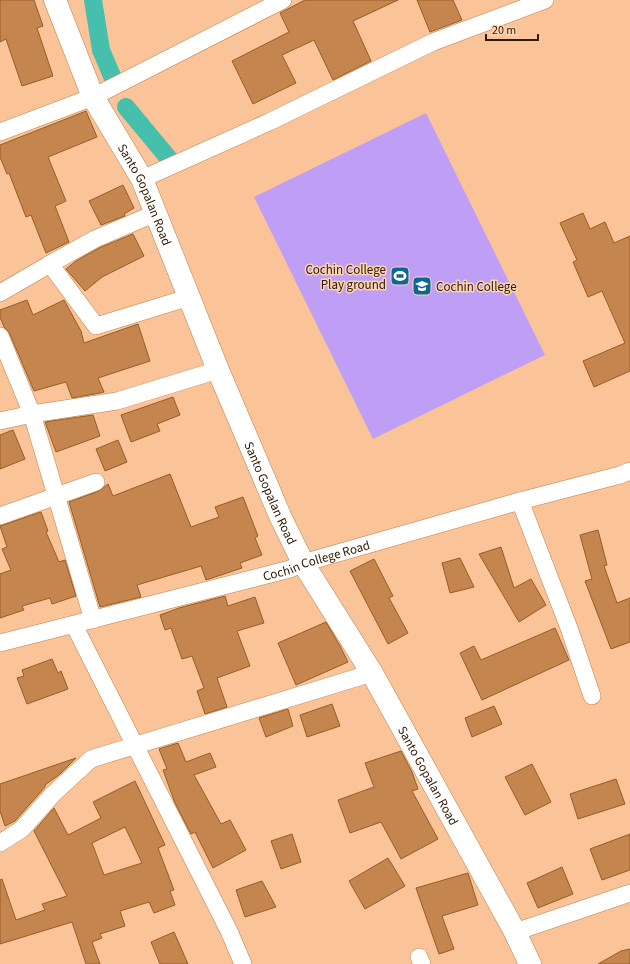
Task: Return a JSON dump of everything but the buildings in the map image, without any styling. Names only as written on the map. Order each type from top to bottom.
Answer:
[{"type":"main road","name":"Santo Gopalan Road","points":[[55,0],[93,97],[142,179],[218,370],[281,518],[303,563],[372,673],[515,932],[530,964]]},
{"type":"street","points":[[0,132],[93,97],[282,0]]},
{"type":"street","points":[[142,179],[269,122],[433,42],[545,0]]},
{"type":"street","points":[[0,293],[96,239],[156,214]]},
{"type":"street","points":[[50,264],[96,326],[190,297]]},
{"type":"street","points":[[0,336],[32,414],[92,620]]},
{"type":"street","points":[[0,421],[32,414],[117,400],[218,370]]},
{"type":"street","name":"Cochin College Road","points":[[0,643],[290,569],[303,563],[630,471]]},
{"type":"street","points":[[0,516],[96,482]]},
{"type":"street","points":[[520,501],[569,628],[592,696]]},
{"type":"street","points":[[74,625],[229,931],[244,964]]},
{"type":"street","points":[[0,843],[22,829],[53,794],[91,759],[134,744],[372,673]]},
{"type":"street","points":[[515,932],[630,893]]},
{"type":"shaded area","name":"Cochin College Play ground","points":[[426,113],[545,355],[373,439],[254,197]]},
{"type":"waterway","points":[[93,0],[101,50],[112,76]]},
{"type":"waterway","points":[[126,107],[170,160]]},
{"type":"place","name":"Cochin College Play ground","points":[[400,276]]},
{"type":"place","name":"Cochin College","points":[[422,286]]}]
